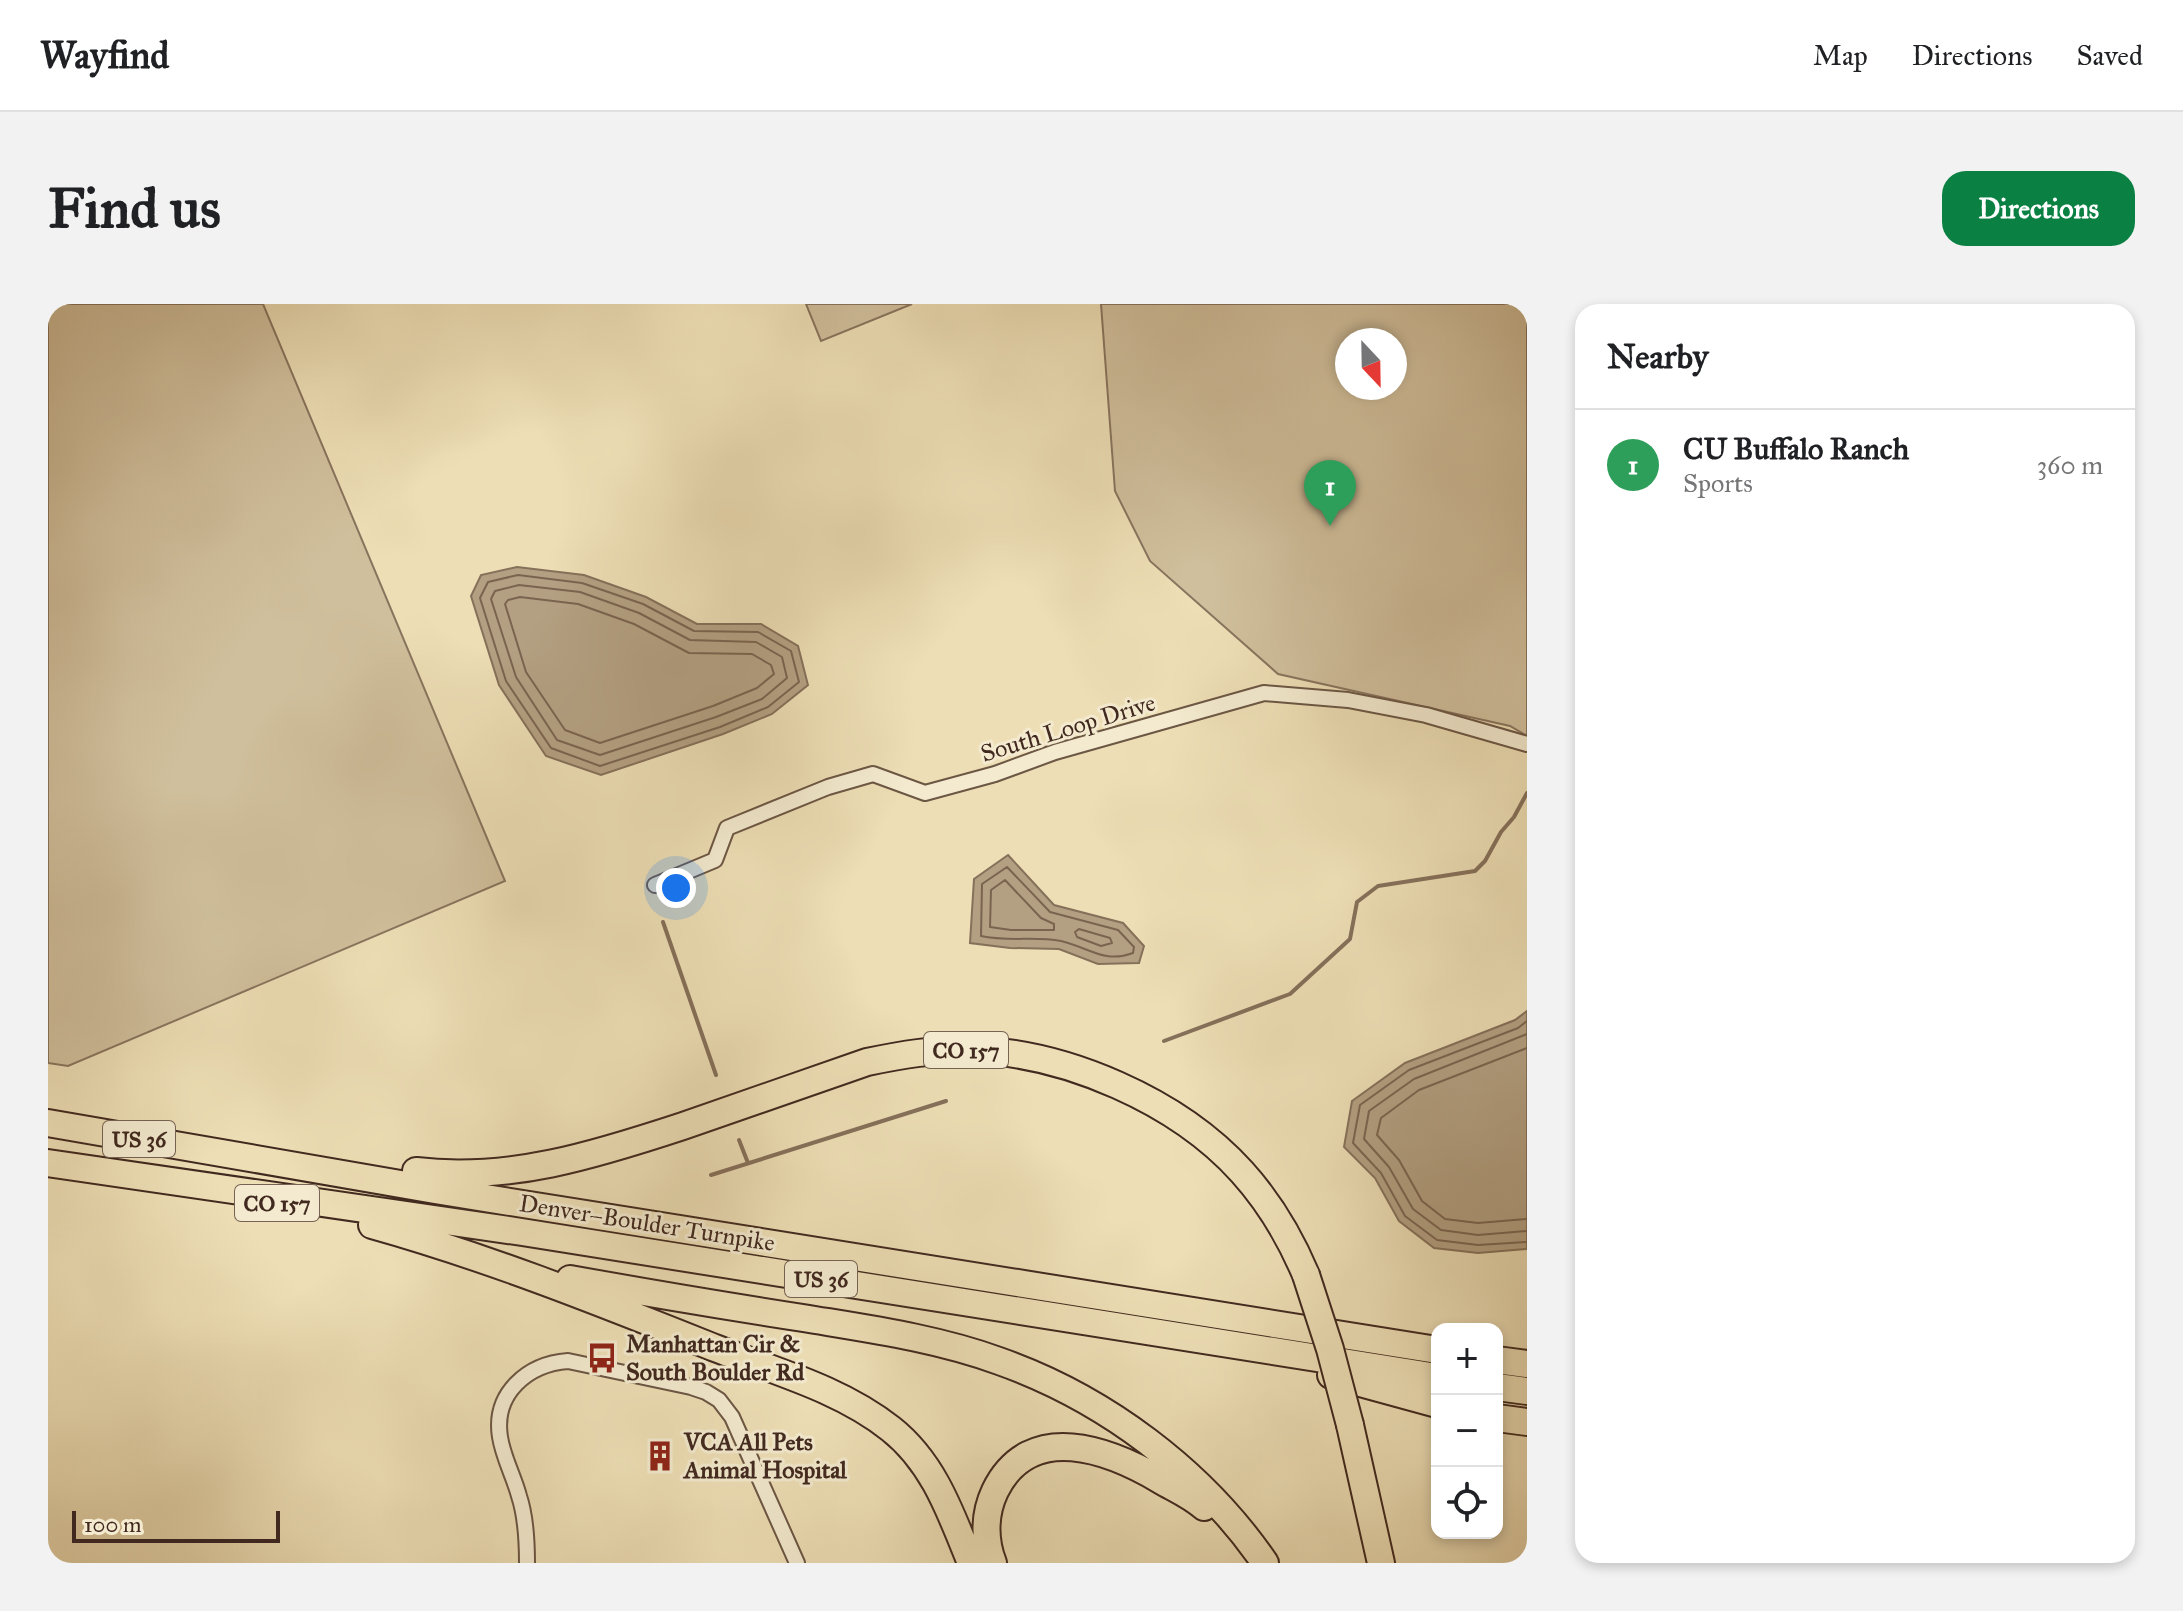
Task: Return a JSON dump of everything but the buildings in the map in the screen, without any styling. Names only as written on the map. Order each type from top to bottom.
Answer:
[{"type":"highway","name":"CO 157","points":[[231,1154],[307,1157],[437,1173],[513,1171],[611,1150],[867,1062],[905,1054],[996,1052],[1035,1058],[1097,1077],[1150,1102],[1201,1135],[1242,1172],[1287,1232],[1306,1275],[1330,1349],[1381,1563]]},
{"type":"highway","name":"Denver–Boulder Turnpike","points":[[48,1123],[435,1190],[1431,1346]]},
{"type":"highway","name":"Denver–Boulder Turnpike","points":[[48,1163],[522,1232],[1431,1376]]},
{"type":"highway","name":"CO 157","points":[[126,1175],[342,1217],[515,1269],[915,1337],[1001,1361],[1088,1403],[1165,1456],[1234,1521],[1265,1563]]},
{"type":"highway","points":[[515,1269],[840,1397],[893,1430],[922,1461],[946,1501],[971,1563]]},
{"type":"highway","points":[[1212,1342],[1431,1402]]},
{"type":"highway","points":[[1503,1348],[1527,1350]]},
{"type":"highway","points":[[1503,1361],[1527,1364]]},
{"type":"highway","points":[[1503,1388],[1527,1391]]},
{"type":"highway","points":[[1503,1419],[1527,1422]]},
{"type":"highway","points":[[993,1563],[988,1551],[986,1526],[988,1508],[998,1485],[1019,1461],[1030,1455],[1056,1447],[1074,1446],[1132,1464],[1198,1502],[1225,1525],[1258,1563]]},
{"type":"highway","points":[[946,1501],[949,1536],[959,1563]]},
{"type":"street","name":"South Loop Drive","points":[[655,885],[715,860],[727,828],[828,787],[873,774],[925,793],[995,774],[1055,752],[1264,693],[1376,705],[1426,715],[1527,744]]},
{"type":"street","points":[[527,1563],[521,1499],[500,1437],[500,1415],[505,1399],[517,1381],[534,1369],[568,1361],[691,1387],[719,1400],[741,1431],[797,1563]]},
{"type":"shaded area","points":[[48,304],[263,304],[505,881],[68,1066],[48,1063]]},
{"type":"shaded area","points":[[806,304],[912,304],[821,341]]},
{"type":"shaded area","points":[[1101,304],[1527,304],[1527,736],[1510,726],[1278,674],[1150,561],[1115,491]]},
{"type":"water","points":[[517,567],[584,575],[646,597],[697,624],[761,624],[798,646],[808,685],[772,714],[601,775],[546,756],[499,685],[471,596],[481,575]]},
{"type":"water","points":[[1008,855],[1054,905],[1123,923],[1144,946],[1139,963],[1098,964],[1059,949],[970,943],[974,879]]},
{"type":"water","points":[[1527,1011],[1527,1249],[1478,1253],[1434,1248],[1399,1221],[1375,1178],[1344,1147],[1352,1101],[1405,1063],[1515,1020]]},
{"type":"waterway","points":[[1164,1041],[1290,994],[1350,939],[1357,902],[1378,886],[1475,871],[1485,861],[1527,793]]},
{"type":"waterway","points":[[663,922],[716,1075]]},
{"type":"waterway","points":[[711,1175],[946,1101]]},
{"type":"waterway","points":[[739,1140],[748,1163]]},
{"type":"place","name":"CU Buffalo Ranch","points":[[1330,526]]},
{"type":"place","name":"Manhattan Cir & South Boulder Rd","points":[[602,1358]]},
{"type":"place","name":"VCA All Pets Animal Hospital","points":[[660,1456]]}]
